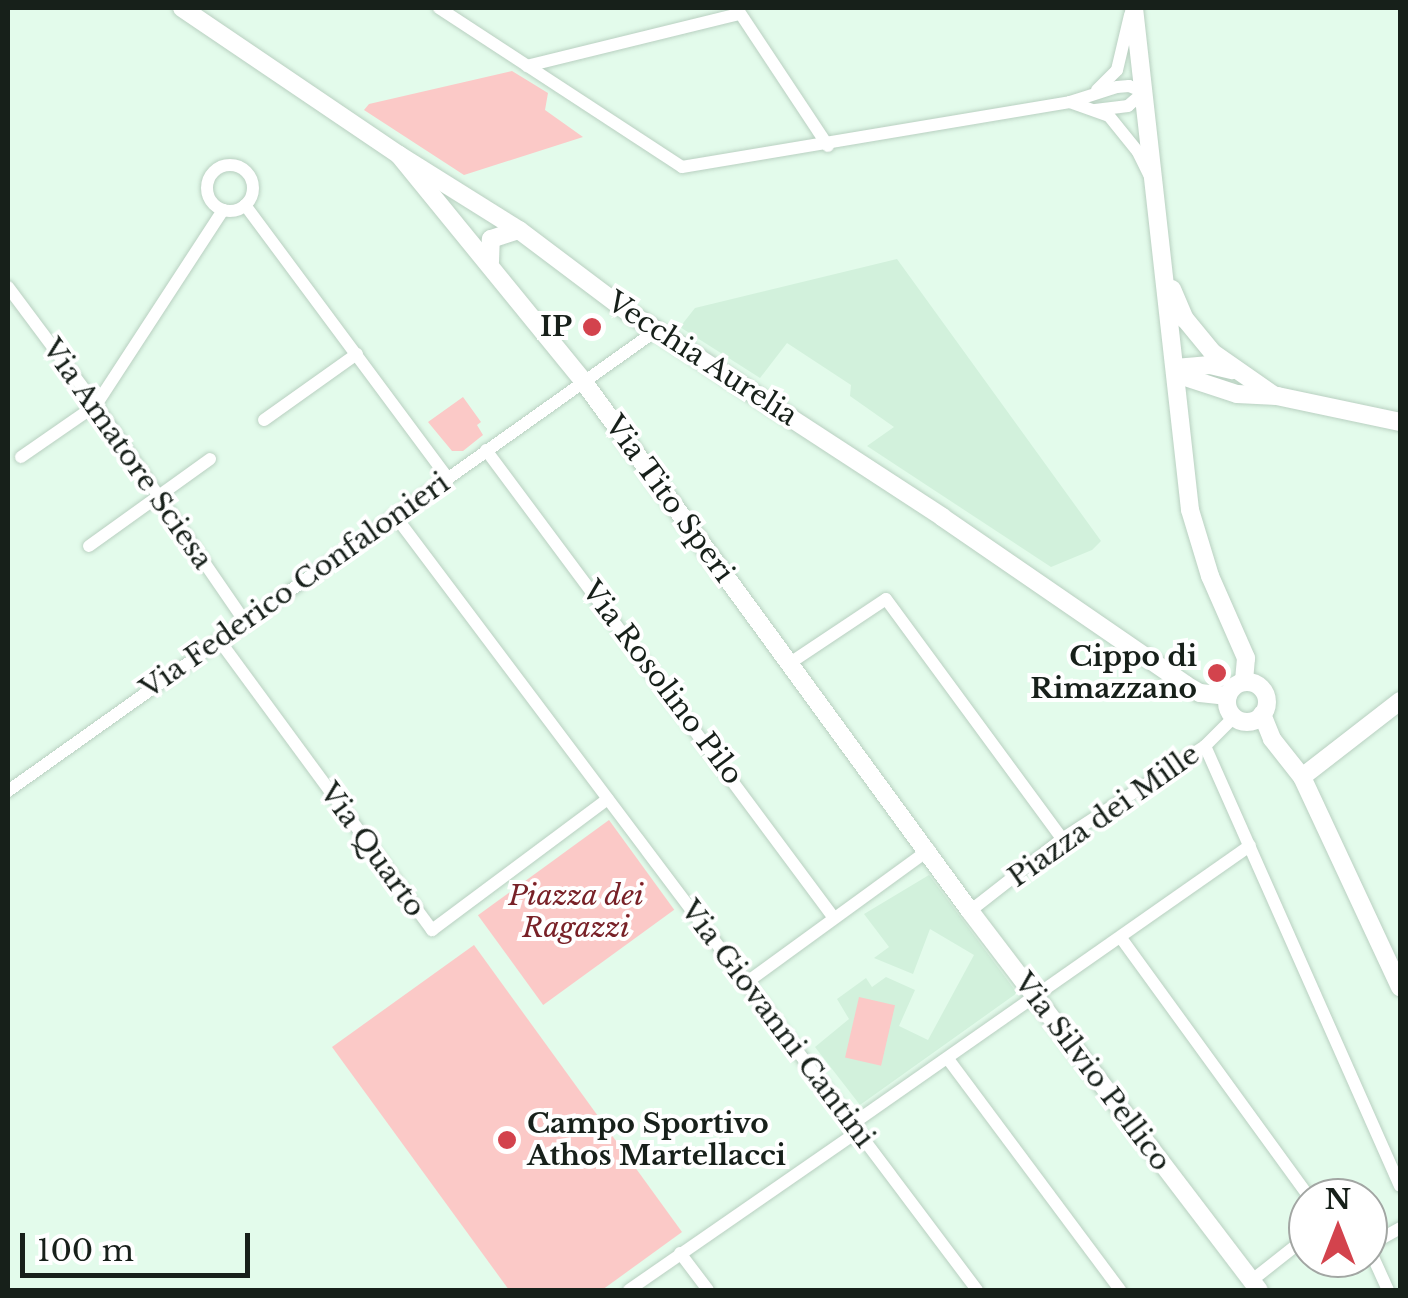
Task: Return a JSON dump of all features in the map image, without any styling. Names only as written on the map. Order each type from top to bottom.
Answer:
[{"type":"main road","name":"Vecchia Aurelia","points":[[182,8],[398,155],[519,230],[658,330],[942,517],[1186,686],[1200,693],[1228,696]]},
{"type":"main road","points":[[1133,8],[1197,542],[1246,658],[1244,682],[1228,696],[1234,717],[1249,721],[1262,714]]},
{"type":"main road","name":"Via Tito Speri","points":[[398,155],[583,381],[929,850]]},
{"type":"main road","points":[[490,264],[490,239],[519,230]]},
{"type":"main road","points":[[1164,273],[1185,319],[1232,370]]},
{"type":"main road","points":[[1175,371],[1210,365],[1232,370],[1277,396]]},
{"type":"main road","points":[[1175,371],[1237,394],[1277,396],[1400,422]]},
{"type":"main road","points":[[1244,682],[1264,692],[1262,714],[1272,739],[1302,778],[1400,987]]},
{"type":"main road","points":[[1302,778],[1400,702]]},
{"type":"main road","name":"Via Silvio Pellico","points":[[929,850],[970,911],[1255,1286]]},
{"type":"street","points":[[439,8],[682,168],[1070,102],[1129,86],[1144,92],[1128,106],[1095,110]]},
{"type":"street","points":[[1093,93],[1109,82],[1117,70],[1133,8]]},
{"type":"street","points":[[527,66],[738,11],[828,146]]},
{"type":"street","points":[[1070,102],[1095,110],[1122,130],[1155,186]]},
{"type":"street","points":[[21,456],[96,404],[223,210],[245,205],[253,192],[250,177],[240,167],[224,165],[212,173],[206,187],[211,201],[223,210]]},
{"type":"street","points":[[245,205],[448,478]]},
{"type":"street","name":"Via Amatore Sciesa","points":[[8,288],[96,404],[245,622]]},
{"type":"street","name":"Via Federico Confalonieri","points":[[8,791],[658,330]]},
{"type":"street","points":[[264,420],[357,354]]},
{"type":"street","name":"Via Rosolino Pilo","points":[[486,450],[834,918]]},
{"type":"street","points":[[89,546],[210,459]]},
{"type":"street","name":"Via Giovanni Cantini","points":[[396,517],[977,1290]]},
{"type":"street","points":[[790,663],[886,599],[1062,839]]},
{"type":"street","name":"Via Quarto","points":[[219,640],[432,930],[608,798]]},
{"type":"street","name":"Piazza dei Mille","points":[[970,911],[1062,839],[1205,746],[1234,717]]},
{"type":"street","points":[[1205,746],[1400,1186]]},
{"type":"street","points":[[629,1290],[1250,846]]},
{"type":"street","points":[[746,982],[929,850]]},
{"type":"street","points":[[1122,938],[1296,1178]]},
{"type":"street","points":[[948,1059],[1120,1290]]},
{"type":"street","points":[[680,1254],[708,1290]]},
{"type":"street","points":[[1255,1286],[1288,1255]]},
{"type":"shaded area","points":[[897,259],[1101,541],[1092,550],[1051,567],[867,446],[894,427],[850,396],[851,385],[787,343],[760,378],[680,327],[695,308]]},
{"type":"shaded area","points":[[929,875],[1017,993],[860,1105],[815,1047],[849,1019],[837,999],[866,978],[872,987],[886,977],[915,990],[899,1026],[928,1040],[974,955],[930,929],[913,974],[874,958],[889,947],[864,914]]},
{"type":"green space","points":[[512,71],[548,93],[545,110],[583,137],[464,175],[364,110],[369,104]]},
{"type":"green space","points":[[463,397],[481,422],[477,425],[483,435],[463,451],[452,451],[428,422]]},
{"type":"green space","name":"Piazza dei Ragazzi","points":[[609,820],[674,910],[543,1005],[478,915]]},
{"type":"green space","name":"Campo Sportivo Athos Martellacci","points":[[474,945],[682,1232],[602,1290],[509,1290],[332,1047]]},
{"type":"green space","points":[[859,997],[895,1005],[881,1066],[845,1057]]},
{"type":"place","name":"IP","points":[[592,327]]},
{"type":"place","name":"Cippo di Rimazzano","points":[[1217,673]]},
{"type":"place","name":"Campo Sportivo Athos Martellacci","points":[[507,1140]]}]
